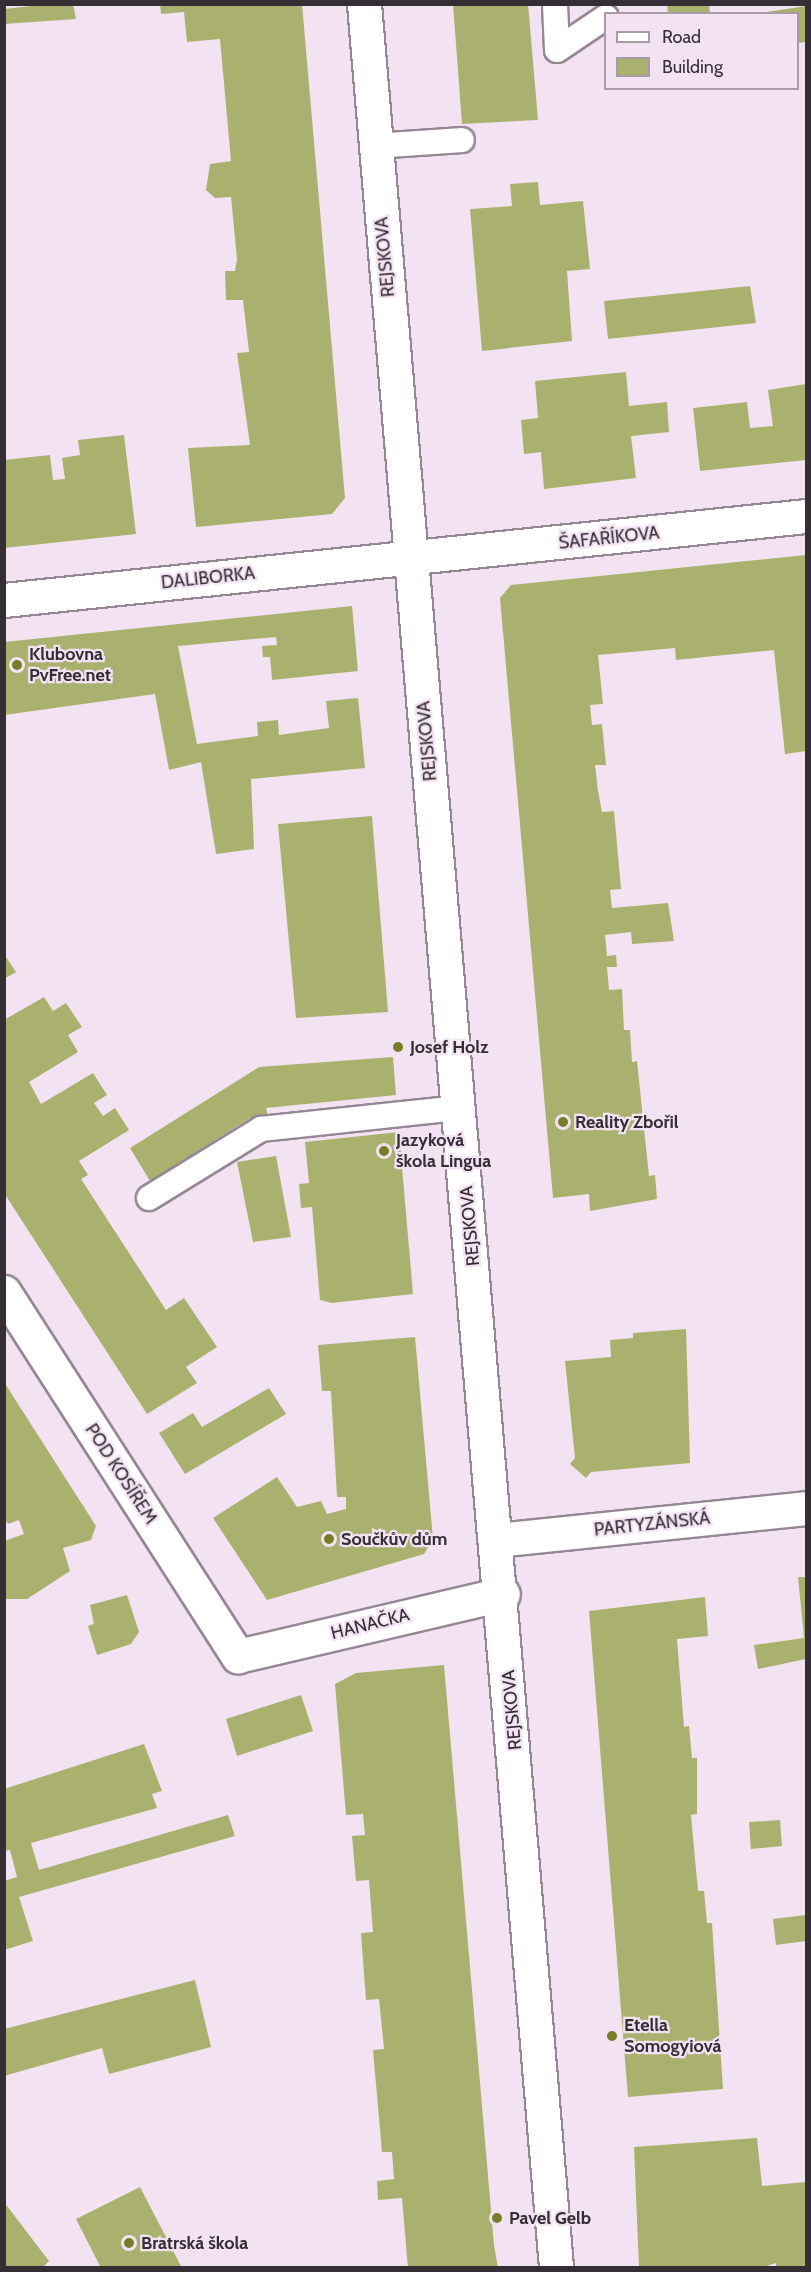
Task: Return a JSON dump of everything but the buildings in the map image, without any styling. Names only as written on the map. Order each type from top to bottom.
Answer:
[{"type":"street","name":"REJSKOVA","points":[[364,4],[410,555],[503,1594],[556,2268]]},
{"type":"street","name":"ŠAFAŘÍKOVA","points":[[410,555],[807,516]]},
{"type":"street","name":"DALIBORKA","points":[[4,600],[410,555]]},
{"type":"street","name":"POD KOSÍŘEM","points":[[4,1292],[238,1656]]},
{"type":"street","name":"PARTYZÁNSKÁ","points":[[497,1540],[807,1508]]},
{"type":"street","name":"HANAČKA","points":[[238,1656],[503,1594]]},
{"type":"lane","points":[[555,4],[557,50],[604,18]]},
{"type":"lane","points":[[375,146],[462,140]]},
{"type":"lane","points":[[149,1198],[261,1129],[459,1108]]},
{"type":"place","name":"Klubovna PvFree.net","points":[[17,665]]},
{"type":"place","name":"Josef Holz","points":[[398,1047]]},
{"type":"place","name":"Reality Zbořil","points":[[563,1122]]},
{"type":"place","name":"Jazyková škola Lingua","points":[[384,1151]]},
{"type":"place","name":"Součkův dům","points":[[329,1539]]},
{"type":"place","name":"Etella Somogyiová","points":[[612,2036]]},
{"type":"place","name":"Pavel Gelb","points":[[497,2218]]},
{"type":"place","name":"Bratrská škola","points":[[129,2243]]}]
